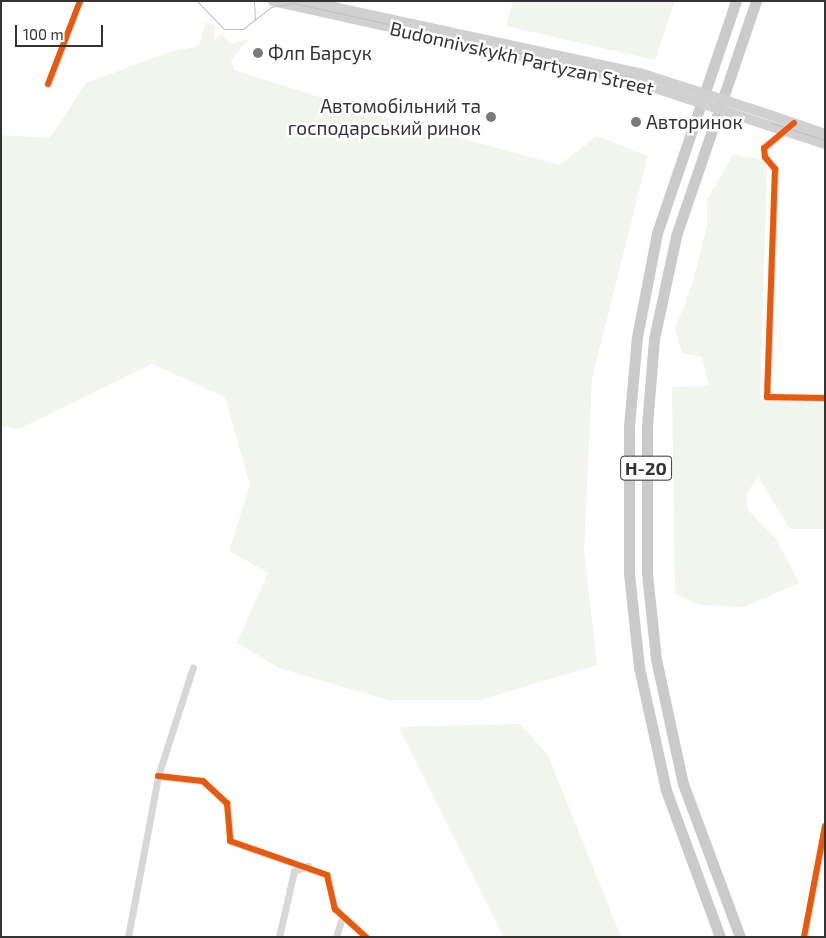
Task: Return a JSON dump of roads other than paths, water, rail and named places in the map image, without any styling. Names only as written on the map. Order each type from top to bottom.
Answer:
[{"type":"main road","name":"Budonnivskykh Partyzan Street","points":[[273,1],[639,77],[767,126],[785,130],[825,144]]},
{"type":"main road","name":"Budonnivskykh Partyzan Street","points":[[306,1],[639,77],[770,115],[825,134]]},
{"type":"main road","name":"Н-20","points":[[720,937],[666,790],[639,666],[629,573],[628,436],[637,336],[658,233],[736,1]]},
{"type":"main road","name":"Н-20","points":[[740,937],[683,784],[656,659],[647,573],[647,426],[654,339],[676,236],[756,1]]},
{"type":"street","points":[[48,84],[80,1]]},
{"type":"street","points":[[794,123],[764,148],[764,157],[775,169],[767,397],[825,398]]},
{"type":"street","points":[[128,937],[158,776],[193,667]]},
{"type":"street","points":[[158,776],[203,781],[227,803],[230,841],[308,866],[327,875],[335,909],[366,937]]},
{"type":"street","points":[[804,937],[825,826]]},
{"type":"street","points":[[280,937],[294,871],[308,866]]},
{"type":"street","points":[[336,937],[342,917]]},
{"type":"tram line","points":[[197,1],[224,29],[243,29],[271,7],[293,3],[638,79],[825,140]]},
{"type":"tram line","points":[[254,1],[255,20]]},
{"type":"place","name":"Флп Барсук","points":[[258,53]]},
{"type":"place","name":"Автомобільний та господарський ринок","points":[[491,117]]},
{"type":"place","name":"Авторинок","points":[[636,122]]}]
